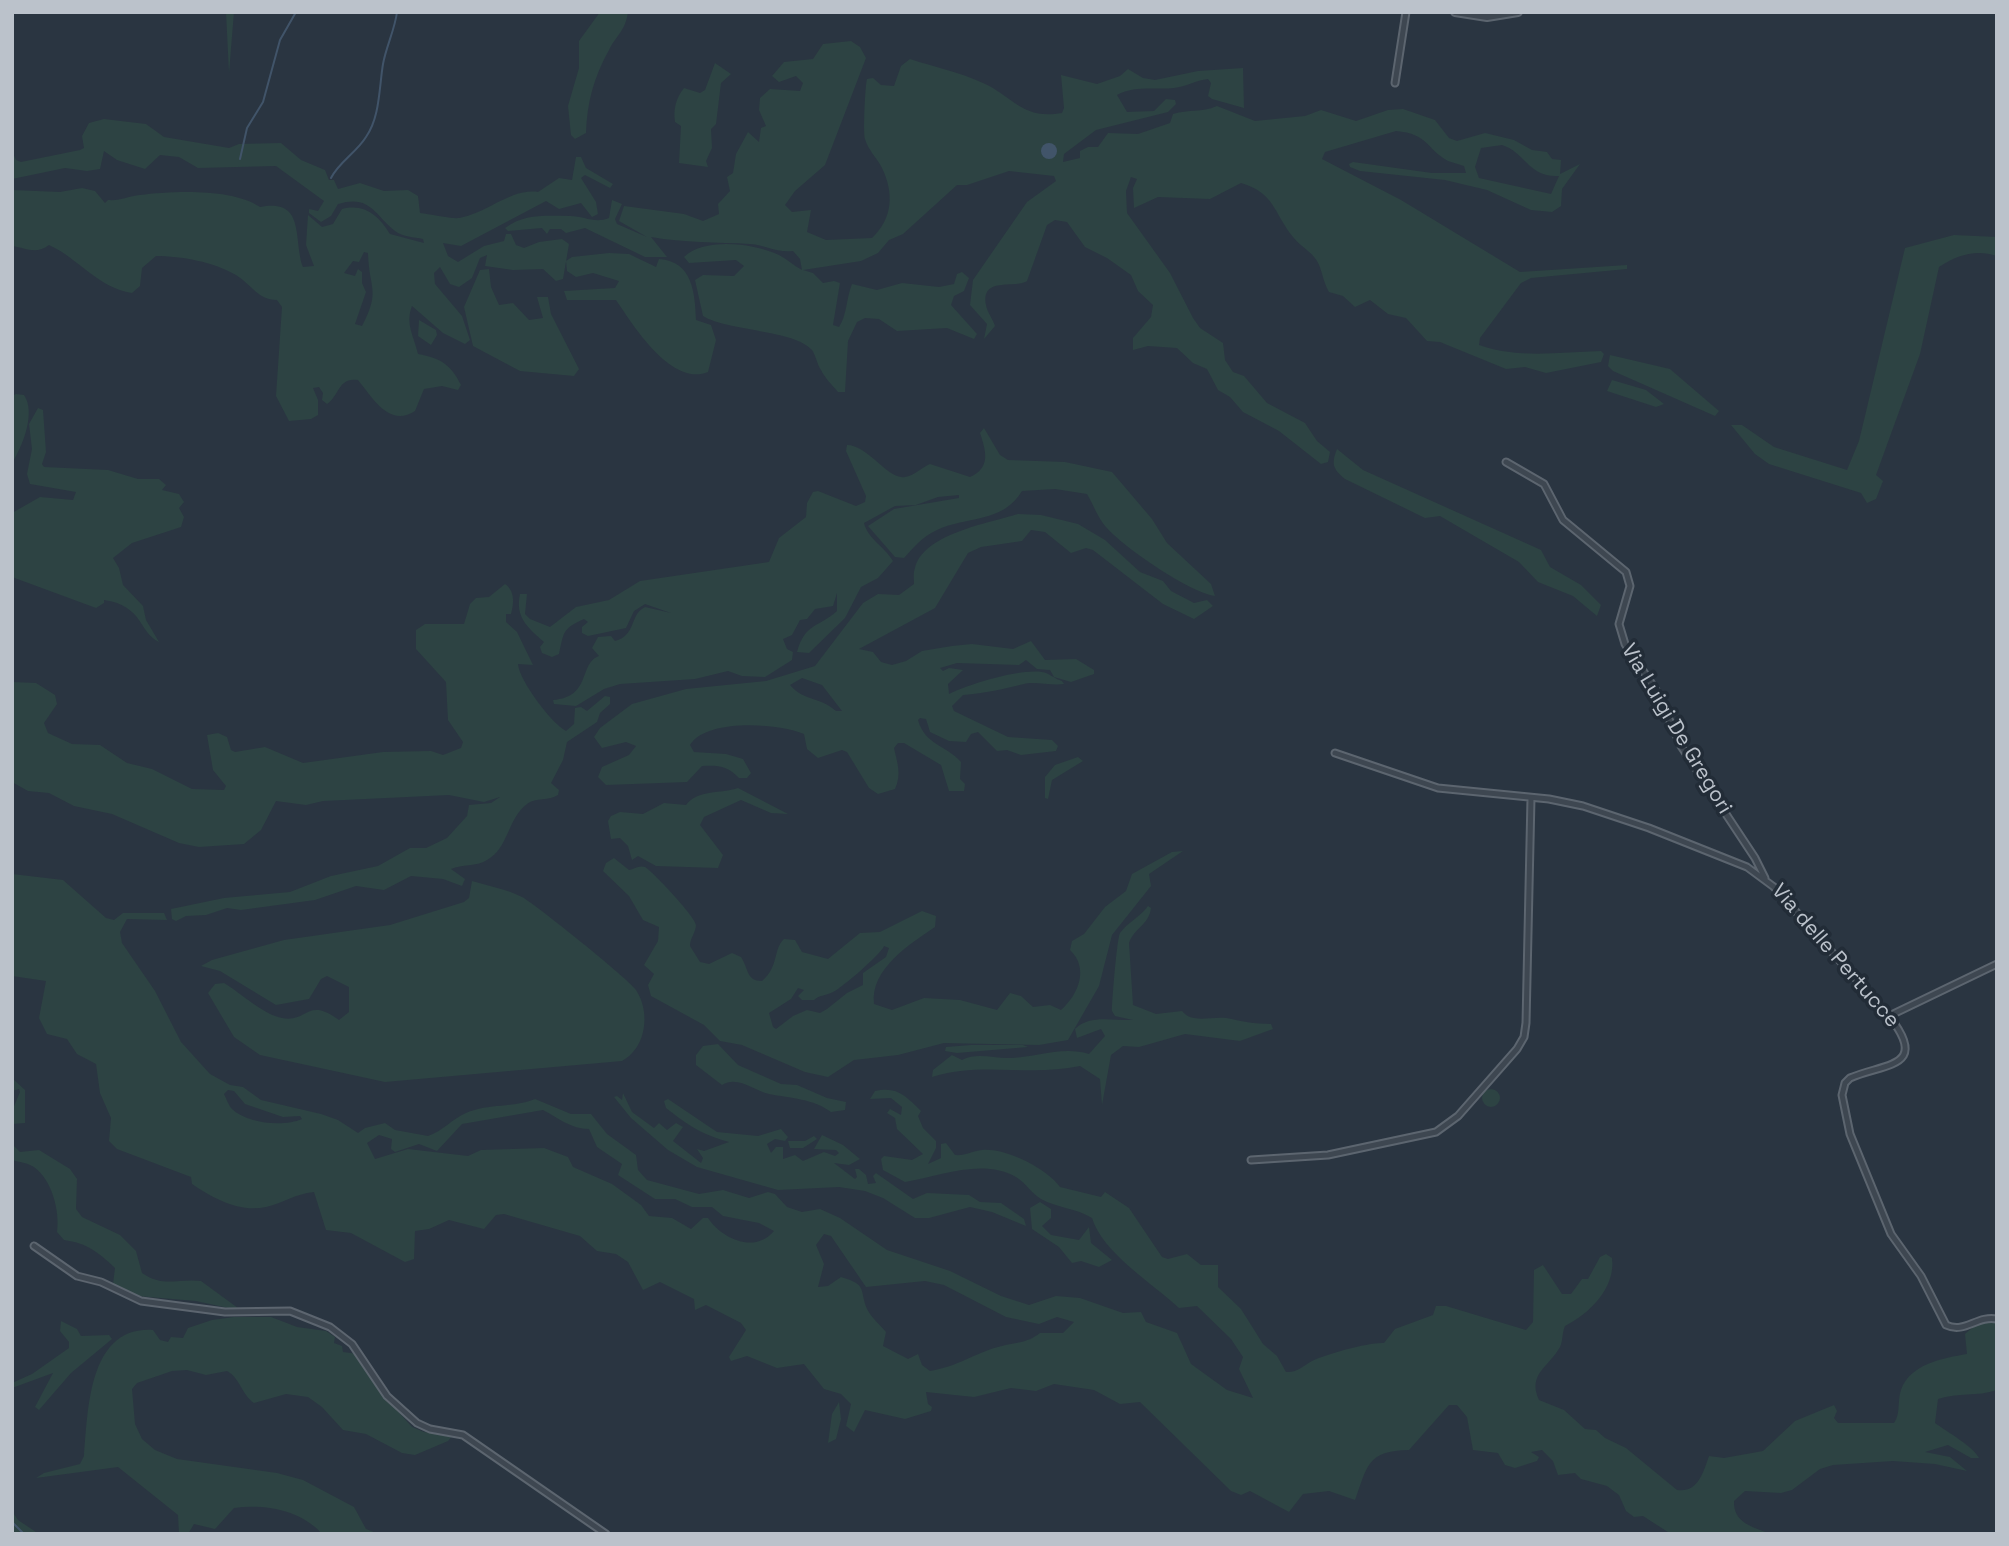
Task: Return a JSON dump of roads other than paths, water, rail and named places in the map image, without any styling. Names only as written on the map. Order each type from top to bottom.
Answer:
[{"type":"street","points":[[1395,83],[1406,12]]},
{"type":"street","points":[[1455,12],[1487,17],[1518,12]]},
{"type":"street","name":"Via Luigi De Gregori","points":[[1506,462],[1545,484],[1563,520],[1626,572],[1630,586],[1619,624],[1625,644],[1656,690],[1681,746],[1755,858],[1765,878]]},
{"type":"street","name":"Via delle Pertucce","points":[[1335,753],[1438,788],[1573,804],[1626,820],[1738,863],[1765,878],[1889,1016],[1904,1038],[1905,1052],[1894,1066],[1854,1076],[1844,1083],[1842,1101],[1850,1134],[1891,1234],[1921,1276],[1944,1323],[1959,1328],[1984,1317],[1997,1319]]},
{"type":"street","points":[[1251,1160],[1328,1155],[1440,1130],[1461,1112],[1517,1049],[1523,1039],[1526,1023],[1531,798]]},
{"type":"street","points":[[1889,1016],[1997,964]]},
{"type":"street","points":[[33,1246],[77,1276],[101,1282],[141,1301],[225,1312],[290,1311],[330,1327],[352,1345],[387,1396],[416,1423],[430,1429],[463,1435],[606,1534]]},
{"type":"water","points":[[1046,143],[1052,143],[1057,151],[1055,157],[1046,159],[1041,154],[1041,148]]},
{"type":"waterway","points":[[240,159],[247,128],[263,102],[280,40],[296,12]]},
{"type":"waterway","points":[[331,178],[371,129],[383,64],[397,12]]},
{"type":"waterway","points":[[12,1522],[24,1534]]}]
